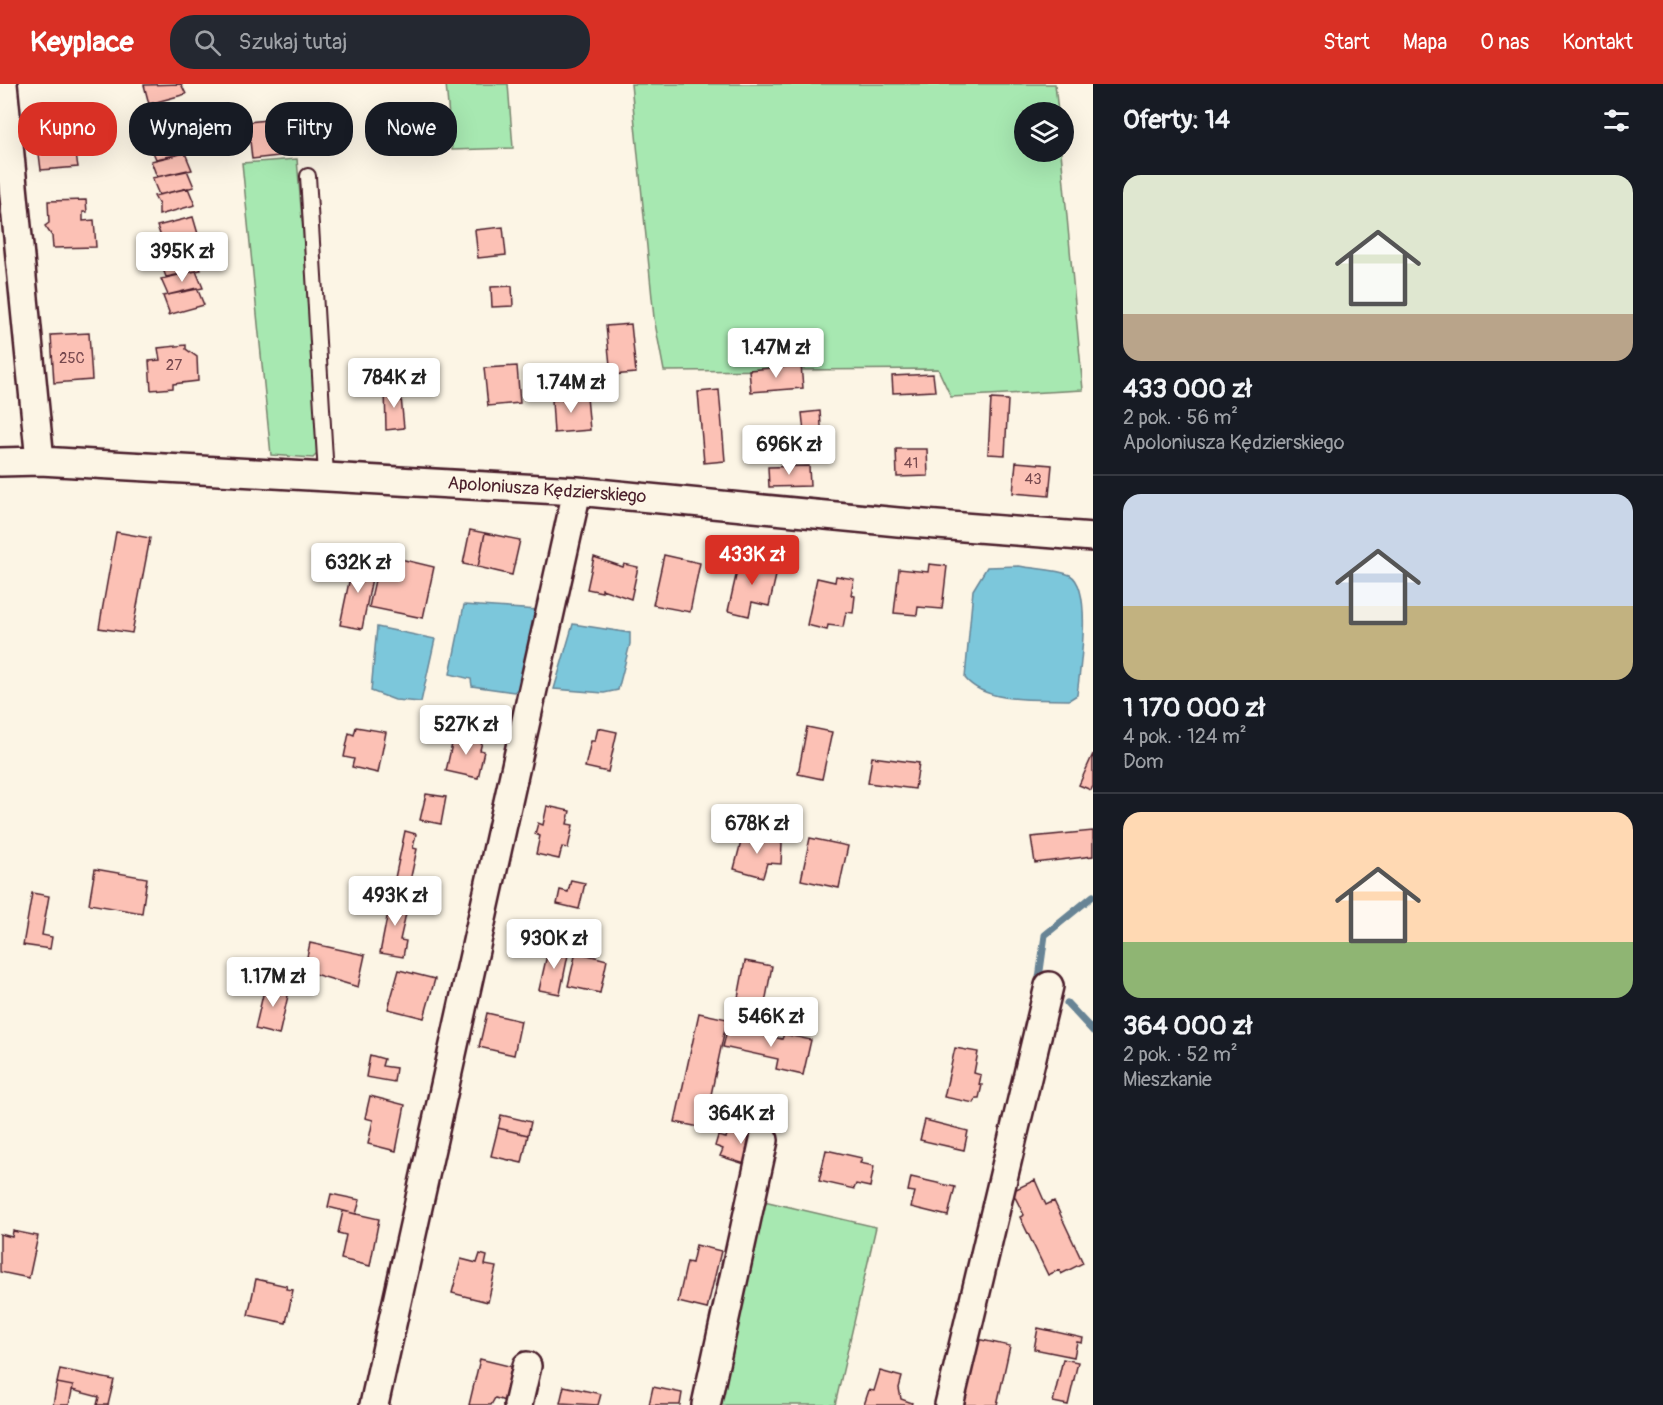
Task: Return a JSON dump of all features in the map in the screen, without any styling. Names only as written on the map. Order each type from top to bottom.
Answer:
[{"type":"street","points":[[3,84],[40,461]]},
{"type":"street","name":"Apoloniusza Kędzierskiego","points":[[0,462],[40,461],[326,475],[577,491],[898,522],[1093,537]]},
{"type":"street","points":[[374,1405],[577,491]]},
{"type":"street","points":[[949,1405],[1049,986]]},
{"type":"street","points":[[706,1405],[764,1140]]},
{"type":"street","points":[[518,1405],[527,1366]]},
{"type":"lane","points":[[308,176],[326,475]]},
{"type":"green space","points":[[446,84],[508,84],[513,148],[457,150],[457,102],[448,102]]},
{"type":"green space","points":[[631,84],[1055,84],[1057,102],[1014,102],[1014,162],[1062,162],[1083,390],[951,397],[938,369],[664,371],[654,318]]},
{"type":"green space","points":[[297,159],[320,437],[319,452],[313,458],[271,455],[242,163]]},
{"type":"green space","points":[[764,1201],[876,1227],[835,1405],[720,1405]]},
{"type":"water","points":[[1019,566],[1064,573],[1070,575],[1077,583],[1083,612],[1082,649],[1077,695],[1069,700],[999,696],[974,686],[965,678],[973,590],[987,567]]},
{"type":"water","points":[[464,605],[538,610],[519,688],[514,692],[472,686],[471,679],[450,674]]},
{"type":"water","points":[[573,624],[630,633],[630,644],[618,690],[604,693],[554,689]]},
{"type":"water","points":[[377,627],[435,639],[421,702],[395,700],[371,691]]},
{"type":"building","points":[[181,84],[186,94],[148,102],[144,85]]},
{"type":"building","points":[[265,120],[265,156],[279,156],[252,159],[253,121]]},
{"type":"building","points":[[39,156],[76,156],[78,167],[41,170]]},
{"type":"building","points":[[155,156],[171,156],[156,159]]},
{"type":"building","points":[[172,156],[186,156],[192,170],[157,177],[151,161]]},
{"type":"building","points":[[187,170],[194,187],[159,195],[152,178]]},
{"type":"building","points":[[188,188],[195,205],[159,215],[159,205],[154,196]]},
{"type":"building","points":[[86,200],[87,212],[83,212],[83,221],[94,220],[96,247],[53,248],[52,236],[45,226],[49,223],[48,201]]},
{"type":"building","points":[[193,217],[198,234],[163,242],[157,226]]},
{"type":"building","points":[[503,227],[506,255],[478,258],[475,230]]},
{"type":"building","points":[[192,235],[199,252],[165,260],[158,243]]},
{"type":"building","points":[[194,253],[201,270],[166,277],[160,261]]},
{"type":"building","points":[[196,271],[203,288],[168,295],[161,279]]},
{"type":"building","points":[[512,286],[513,306],[492,307],[491,287]]},
{"type":"building","points":[[197,288],[204,305],[168,315],[163,296]]},
{"type":"building","points":[[631,324],[636,373],[611,375],[606,326]]},
{"type":"building","points":[[89,333],[92,380],[54,383],[51,335]]},
{"type":"building","points":[[186,345],[186,349],[197,357],[198,381],[173,384],[173,388],[151,390],[149,361],[160,360],[158,348]]},
{"type":"building","points":[[801,365],[803,388],[751,392],[749,370]]},
{"type":"building","points":[[517,366],[520,403],[488,406],[484,368]]},
{"type":"building","points":[[933,374],[935,391],[893,393],[892,376]]},
{"type":"building","points":[[400,387],[404,428],[386,430],[385,388]]},
{"type":"building","points":[[719,390],[725,461],[704,463],[698,392]]},
{"type":"building","points":[[572,391],[573,398],[587,397],[590,430],[554,433],[552,400],[562,399],[561,393]]},
{"type":"building","points":[[991,399],[1008,400],[1005,455],[988,454]]},
{"type":"building","points":[[820,411],[822,440],[805,442],[802,413]]},
{"type":"building","points":[[896,449],[927,449],[928,476],[897,477]]},
{"type":"building","points":[[1016,462],[1052,465],[1049,496],[1013,493]]},
{"type":"building","points":[[809,466],[810,486],[769,487],[768,467]]},
{"type":"building","points":[[470,530],[485,533],[478,567],[463,564]]},
{"type":"building","points":[[116,532],[150,538],[132,633],[99,628]]},
{"type":"building","points":[[485,533],[520,540],[512,575],[478,567]]},
{"type":"building","points":[[664,555],[700,563],[690,612],[653,605]]},
{"type":"building","points":[[392,557],[434,567],[423,618],[369,607],[377,571],[388,573]]},
{"type":"building","points":[[594,557],[623,567],[624,564],[638,567],[631,599],[602,589],[602,592],[587,589]]},
{"type":"building","points":[[354,558],[375,563],[362,629],[340,625]]},
{"type":"building","points":[[740,558],[778,567],[769,606],[752,602],[749,616],[728,611]]},
{"type":"building","points":[[929,564],[947,566],[942,609],[918,607],[917,615],[894,613],[899,569],[928,572]]},
{"type":"building","points":[[836,576],[854,579],[851,595],[855,596],[853,613],[846,612],[843,627],[828,625],[827,630],[807,625],[817,578],[835,582]]},
{"type":"building","points":[[356,727],[386,732],[378,773],[352,767],[354,759],[344,757],[349,733],[354,735]]},
{"type":"building","points":[[807,727],[832,732],[822,779],[798,774]]},
{"type":"building","points":[[598,728],[617,732],[608,772],[585,767],[591,741],[595,741]]},
{"type":"building","points":[[459,733],[483,738],[480,750],[484,751],[478,778],[446,771],[452,744],[457,744]]},
{"type":"building","points":[[1093,754],[1093,786],[1091,790],[1079,785]]},
{"type":"building","points":[[872,757],[919,763],[915,789],[868,783]]},
{"type":"building","points":[[426,794],[446,797],[441,824],[420,820]]},
{"type":"building","points":[[547,806],[570,811],[567,824],[573,825],[568,848],[562,847],[559,859],[536,854],[540,836],[535,834],[538,823],[543,825]]},
{"type":"building","points":[[405,831],[416,834],[413,848],[417,849],[407,895],[392,892]]},
{"type":"building","points":[[1093,831],[1093,856],[1035,863],[1031,837]]},
{"type":"building","points":[[743,834],[782,843],[781,864],[767,863],[763,877],[734,869]]},
{"type":"building","points":[[810,838],[848,846],[839,888],[801,880]]},
{"type":"building","points":[[95,869],[147,878],[142,913],[89,904]]},
{"type":"building","points":[[571,880],[585,883],[579,909],[557,904],[560,890],[568,892]]},
{"type":"building","points":[[392,892],[396,893],[395,897],[409,900],[400,940],[406,941],[403,957],[380,953]]},
{"type":"building","points":[[32,893],[49,896],[42,935],[52,937],[50,949],[23,945]]},
{"type":"building","points":[[310,943],[365,955],[358,987],[304,971]]},
{"type":"building","points":[[549,946],[569,950],[560,994],[539,990]]},
{"type":"building","points":[[576,952],[607,960],[600,993],[568,986]]},
{"type":"building","points":[[745,961],[772,966],[765,1003],[738,998]]},
{"type":"building","points":[[399,970],[435,979],[424,1018],[388,1009]]},
{"type":"building","points":[[266,982],[290,987],[279,1035],[255,1029]]},
{"type":"building","points":[[487,1013],[521,1021],[514,1055],[479,1047]]},
{"type":"building","points":[[699,1013],[727,1019],[704,1128],[675,1122]]},
{"type":"building","points":[[728,1026],[782,1039],[784,1034],[811,1040],[803,1075],[776,1069],[778,1059],[723,1047]]},
{"type":"building","points":[[955,1048],[978,1052],[974,1073],[981,1075],[979,1085],[982,1085],[979,1098],[976,1098],[974,1103],[944,1097]]},
{"type":"building","points":[[370,1055],[384,1059],[382,1066],[396,1068],[394,1082],[366,1077]]},
{"type":"building","points":[[370,1096],[405,1105],[396,1151],[368,1144],[373,1120],[365,1118]]},
{"type":"building","points":[[501,1115],[531,1122],[528,1135],[498,1128]]},
{"type":"building","points":[[925,1120],[968,1131],[964,1150],[920,1140]]},
{"type":"building","points":[[730,1124],[764,1135],[754,1167],[720,1156],[723,1149],[715,1146],[718,1136],[726,1138]]},
{"type":"building","points":[[498,1128],[528,1135],[522,1163],[491,1156]]},
{"type":"building","points":[[826,1150],[862,1158],[860,1163],[874,1166],[870,1187],[856,1184],[854,1189],[819,1181]]},
{"type":"building","points":[[911,1177],[955,1187],[948,1216],[911,1207],[915,1192],[908,1191]]},
{"type":"building","points":[[1035,1180],[1046,1205],[1054,1201],[1083,1263],[1061,1274],[1059,1270],[1048,1275],[1020,1217],[1024,1215],[1012,1191]]},
{"type":"building","points":[[331,1194],[360,1200],[356,1214],[328,1207]]},
{"type":"building","points":[[343,1211],[379,1219],[370,1266],[341,1259],[346,1235],[338,1233]]},
{"type":"building","points":[[13,1231],[38,1236],[29,1278],[0,1272],[0,1234],[12,1237]]},
{"type":"building","points":[[696,1245],[721,1251],[707,1309],[678,1302],[687,1262],[692,1263]]},
{"type":"building","points":[[480,1254],[487,1256],[485,1265],[496,1267],[488,1302],[452,1293],[461,1259],[477,1263]]},
{"type":"building","points":[[256,1279],[287,1286],[286,1289],[293,1290],[286,1323],[248,1315]]},
{"type":"building","points":[[1038,1328],[1083,1338],[1082,1343],[1077,1342],[1074,1357],[1034,1349]]},
{"type":"building","points":[[977,1339],[1010,1346],[997,1405],[962,1405]]},
{"type":"building","points":[[480,1359],[513,1367],[505,1401],[495,1398],[491,1405],[469,1405]]},
{"type":"building","points":[[1063,1359],[1078,1362],[1068,1405],[1053,1402]]},
{"type":"building","points":[[60,1369],[114,1380],[108,1405],[97,1405],[99,1397],[72,1390],[73,1386],[57,1383]]},
{"type":"building","points":[[880,1371],[902,1377],[899,1388],[901,1399],[912,1403],[911,1405],[864,1405],[869,1390],[874,1391]]},
{"type":"building","points":[[57,1383],[73,1386],[69,1405],[53,1405]]},
{"type":"building","points":[[564,1386],[601,1394],[598,1405],[560,1403]]},
{"type":"building","points":[[653,1387],[682,1393],[680,1405],[649,1405]]},
{"type":"waterway","points":[[1039,978],[1045,935],[1093,896]]},
{"type":"waterway","points":[[1067,1003],[1093,1031]]}]
